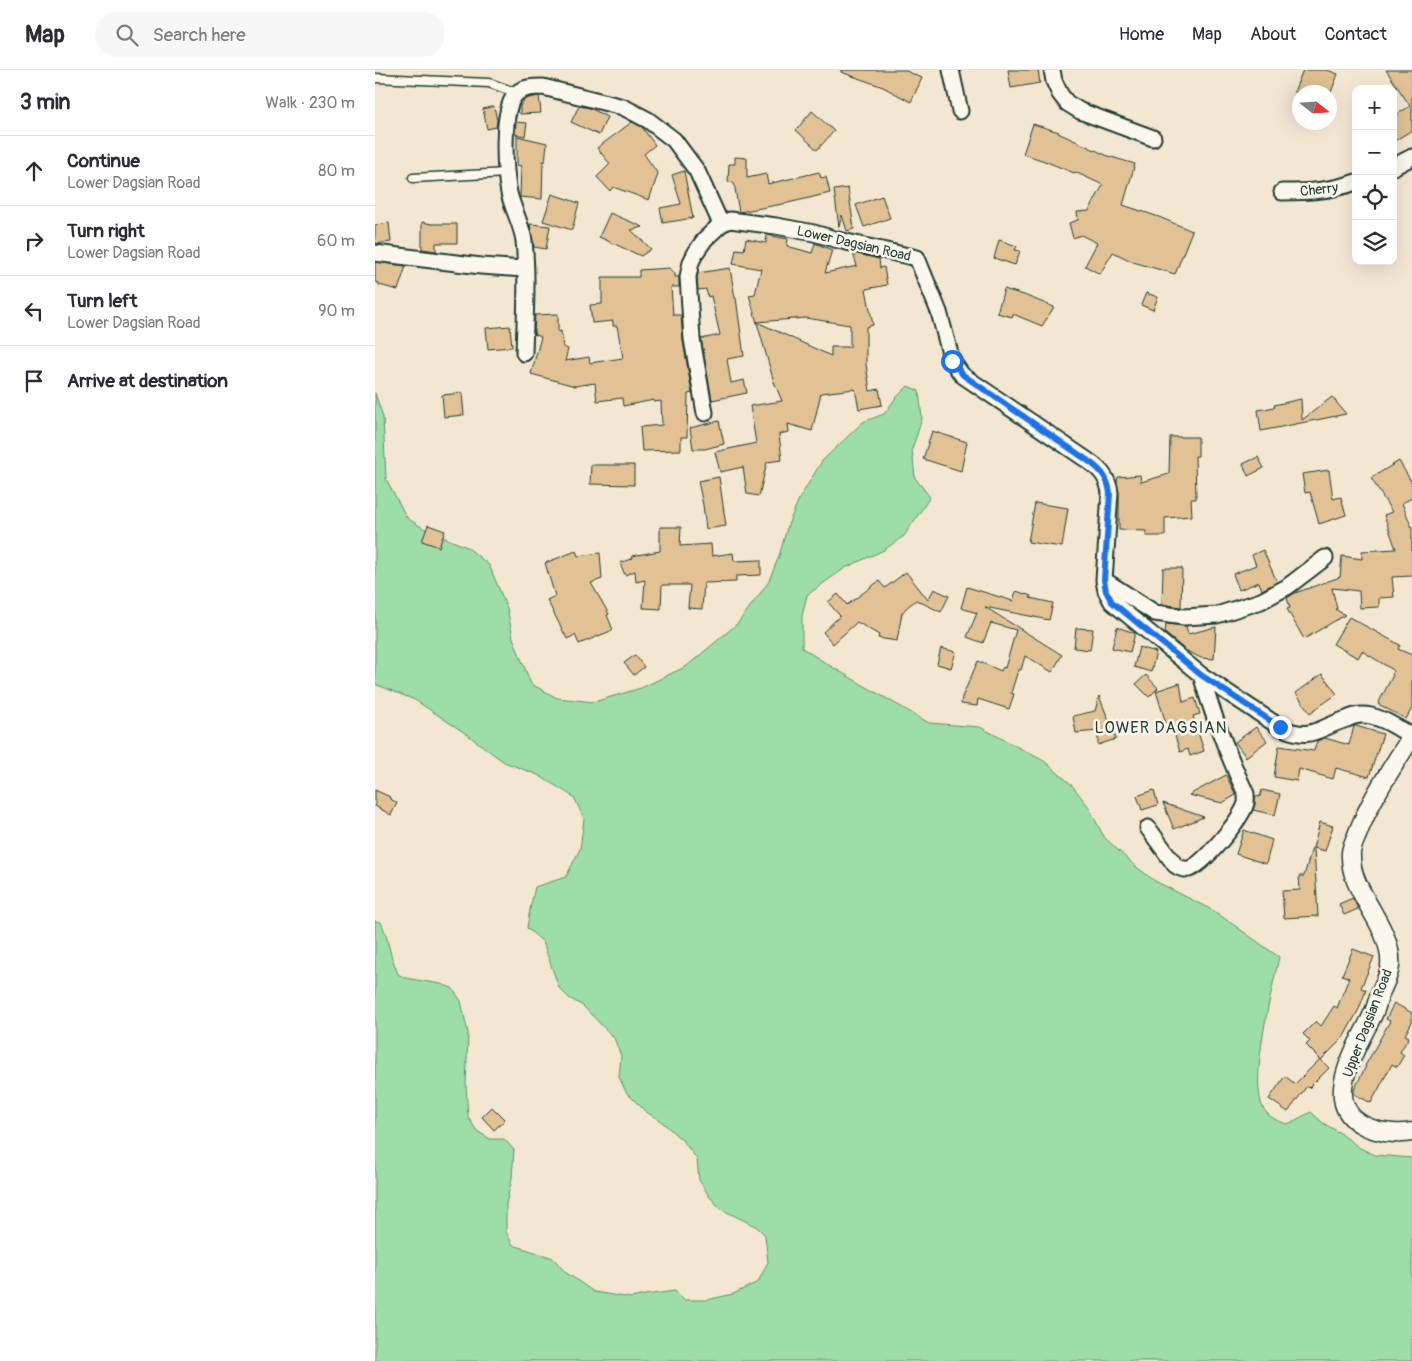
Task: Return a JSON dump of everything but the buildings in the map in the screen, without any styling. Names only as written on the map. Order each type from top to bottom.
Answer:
[{"type":"street","points":[[951,70],[960,111]]},
{"type":"street","points":[[1052,70],[1054,81],[1067,103],[1080,111],[1153,138]]},
{"type":"street","points":[[524,353],[525,269],[523,239],[509,193],[505,145],[506,120],[508,107],[517,93],[531,87],[543,87],[623,107],[648,120],[674,140],[697,171],[721,224],[695,252],[688,277],[692,339],[705,413]]},
{"type":"street","points":[[1397,165],[1412,157]]},
{"type":"street","name":"Cherry","points":[[1282,192],[1312,192],[1339,188],[1352,183]]},
{"type":"street","name":"Lower Dagsian Road","points":[[721,224],[730,220],[776,226],[917,258],[939,312],[952,361],[963,375],[1087,460],[1104,474],[1109,484],[1110,493],[1104,580],[1106,591],[1112,602],[1201,675],[1280,727],[1291,732],[1311,734],[1337,722],[1360,715],[1372,716],[1412,736]]},
{"type":"street","points":[[375,253],[481,266],[525,269]]},
{"type":"street","points":[[1104,580],[1155,613],[1184,617],[1217,615],[1261,601],[1287,587],[1325,558]]},
{"type":"street","points":[[1148,828],[1175,865],[1186,870],[1201,862],[1231,828],[1245,806],[1246,794],[1230,759],[1201,675]]},
{"type":"street","name":"Upper Dagsian Road","points":[[1412,736],[1367,812],[1350,854],[1354,877],[1380,926],[1390,951],[1390,964],[1388,977],[1381,990],[1374,1012],[1352,1054],[1343,1081],[1342,1096],[1346,1108],[1356,1121],[1368,1128],[1382,1132],[1412,1132]]},
{"type":"lane","points":[[375,78],[489,83],[517,93]]},
{"type":"lane","points":[[413,178],[507,173]]},
{"type":"green space","points":[[908,386],[919,391],[922,419],[912,449],[915,478],[930,497],[904,536],[884,550],[845,568],[807,595],[802,616],[802,648],[929,723],[980,727],[1044,761],[1071,784],[1088,806],[1104,837],[1135,866],[1155,881],[1214,911],[1279,957],[1267,1012],[1260,1057],[1259,1095],[1263,1108],[1274,1119],[1288,1124],[1311,1112],[1323,1123],[1360,1148],[1375,1155],[1412,1158],[1412,1361],[375,1361],[375,921],[381,922],[398,974],[405,978],[441,984],[452,988],[461,1001],[468,1033],[466,1086],[468,1117],[477,1131],[490,1139],[504,1139],[514,1150],[512,1178],[506,1204],[506,1232],[513,1245],[553,1258],[565,1272],[594,1292],[631,1298],[675,1291],[684,1300],[707,1300],[733,1294],[758,1282],[768,1262],[765,1235],[757,1227],[721,1209],[709,1196],[699,1180],[697,1159],[683,1141],[662,1122],[645,1111],[626,1092],[619,1077],[621,1056],[614,1038],[583,1006],[569,998],[559,988],[543,942],[527,928],[535,887],[566,877],[580,849],[584,819],[574,797],[538,775],[504,762],[465,733],[415,700],[375,684],[375,393],[383,417],[386,479],[407,518],[428,531],[467,547],[489,565],[507,608],[513,638],[531,684],[557,698],[594,702],[641,688],[687,666],[737,624],[768,583],[799,499],[822,461],[863,422],[884,414]]},
{"type":"district","name":"LOWER DAGSIAN","points":[[1161,727]]},
{"type":"route","points":[[952,361],[963,375],[1087,460],[1104,474],[1109,484],[1110,493],[1104,580],[1106,591],[1112,602],[1201,675],[1280,727]]}]
